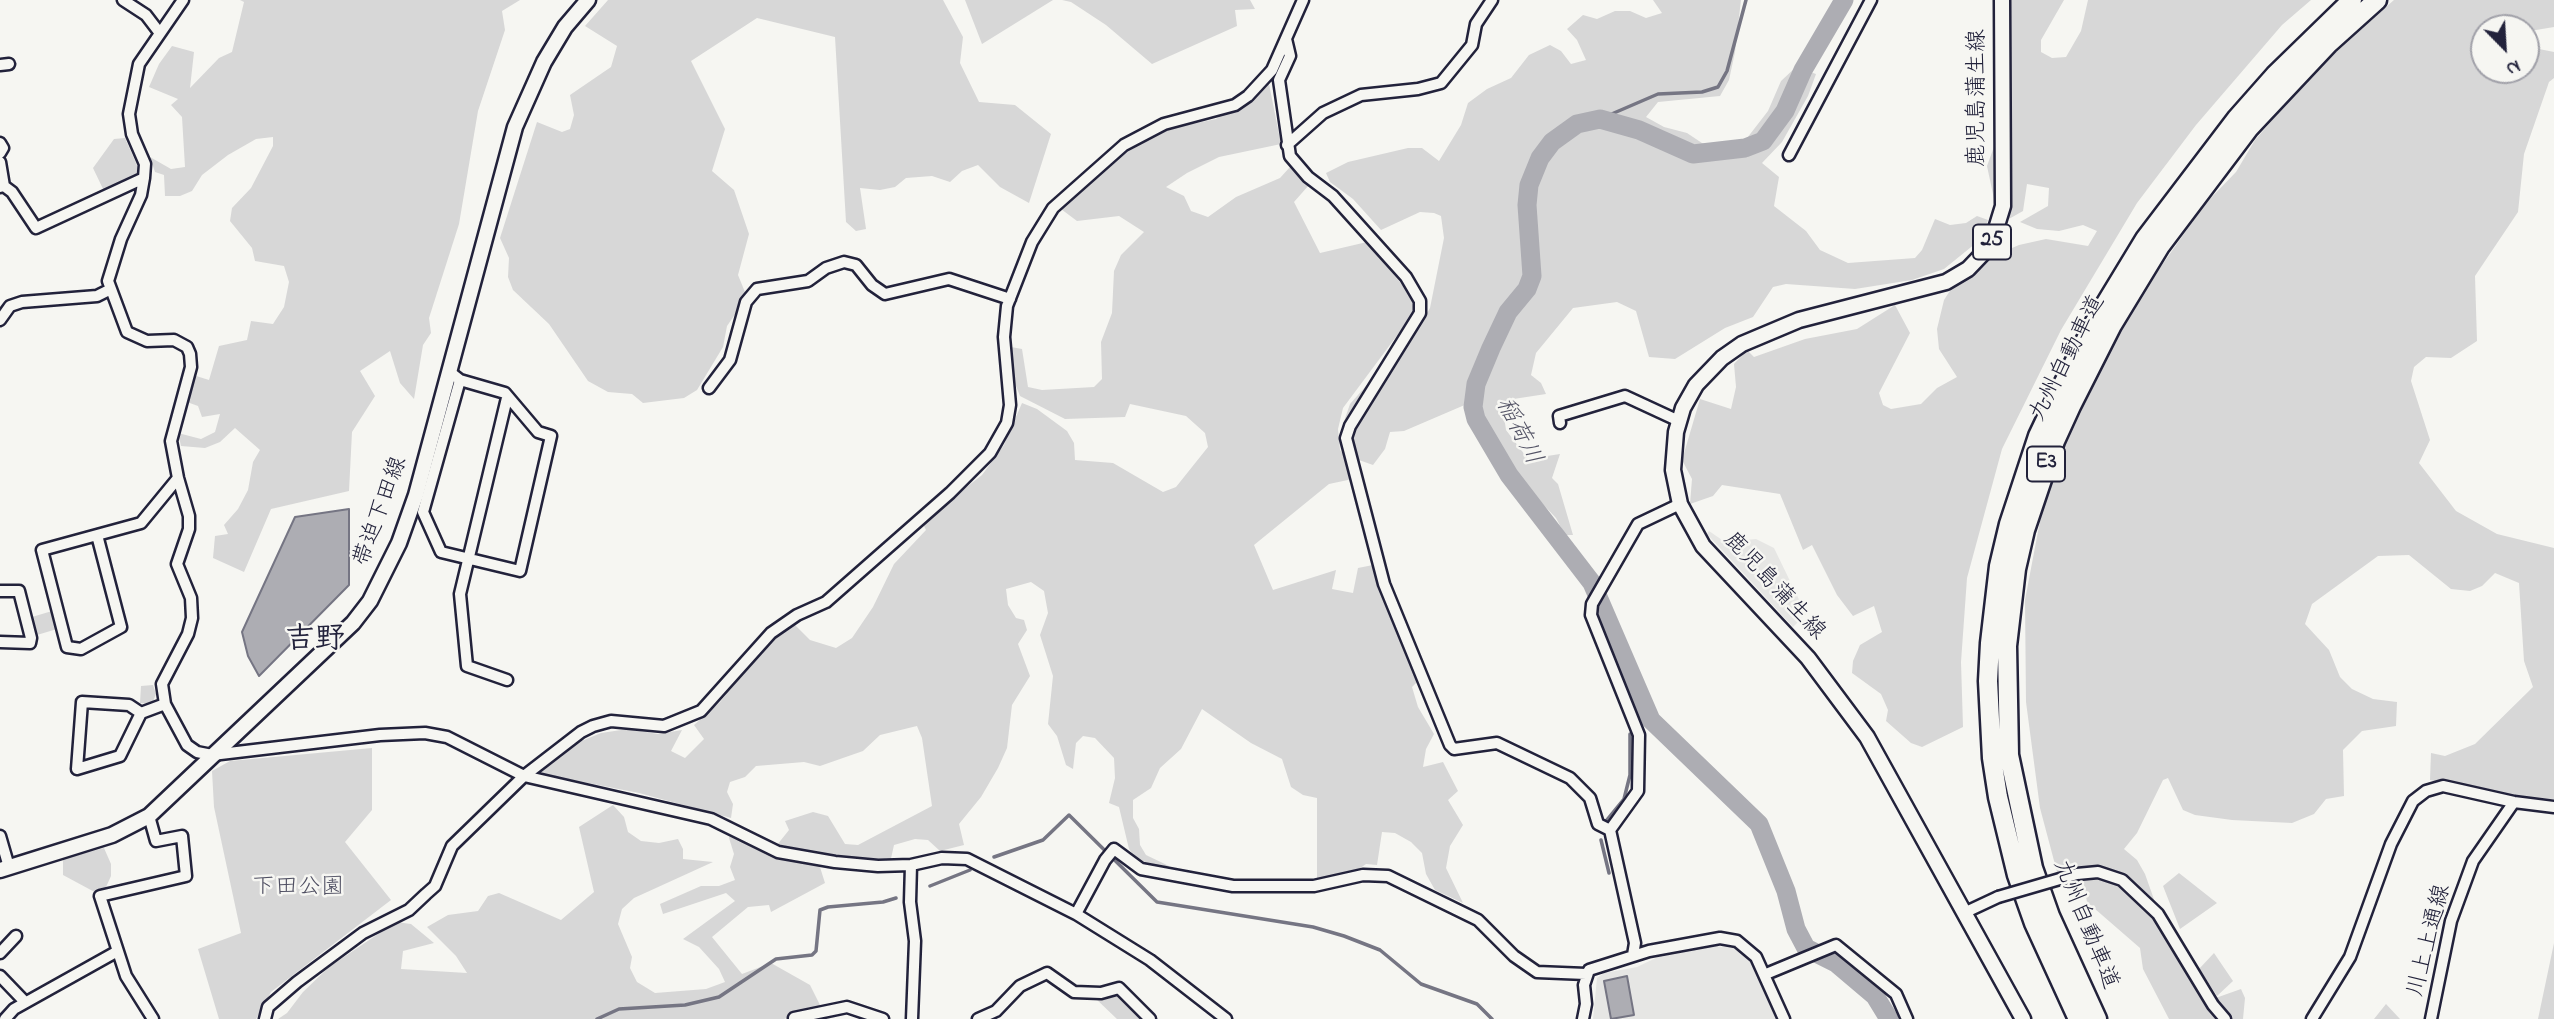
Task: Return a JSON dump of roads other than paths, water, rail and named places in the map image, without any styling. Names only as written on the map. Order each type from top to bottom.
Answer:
[{"type":"highway","name":"九州自動車道","points":[[2078,1019],[2034,923],[2017,874],[1994,771],[1989,723],[1990,643],[1999,566],[2009,524],[2034,448],[2052,406],[2097,318],[2145,239],[2237,118],[2275,75],[2352,0]]},
{"type":"highway","name":"九州自動車道","points":[[2097,1019],[2050,916],[2033,868],[2009,755],[2007,646],[2016,569],[2025,530],[2055,441],[2071,406],[2112,325],[2160,246],[2249,128],[2320,52],[2376,0]]},
{"type":"main road","name":"帯迫下田線","points":[[5,869],[112,835],[149,816],[354,623],[370,601],[399,543],[456,376],[515,127],[544,62],[565,27],[588,0]]},
{"type":"main road","name":"鹿児島蒲生線","points":[[2002,0],[2003,206],[1996,234],[1985,254],[1946,282],[1810,316],[1742,344],[1722,358],[1696,386],[1679,421],[1673,470],[1680,503],[1703,546],[1808,657],[1849,708],[1966,912],[1997,977],[2024,1019]]},
{"type":"street","points":[[123,0],[137,4],[159,32]]},
{"type":"street","points":[[183,0],[139,64],[129,114],[132,134],[145,164],[144,178],[141,195],[112,264],[108,281],[109,290],[127,332],[147,341],[174,340],[187,347],[190,354],[191,367],[172,432],[172,452],[190,522],[177,564],[191,598],[192,618],[188,634],[164,676],[162,693],[187,745],[197,752],[212,755],[380,735],[425,733],[447,737],[524,776],[711,819],[778,852],[835,863],[911,865],[931,859],[967,859],[1076,914],[1169,972],[1227,1019]]},
{"type":"street","points":[[265,1019],[268,1007],[297,982],[363,933],[409,910],[435,886],[452,846],[524,776],[581,732],[611,721],[664,726],[701,711],[771,633],[797,615],[826,602],[950,494],[990,453],[1007,423],[1010,405],[1004,337],[1010,299],[1038,229],[1053,208],[1124,145],[1146,132],[1235,105],[1264,80],[1303,0]]},
{"type":"street","points":[[1287,145],[1323,113],[1361,94],[1429,88],[1441,83],[1472,45],[1476,24],[1492,0]]},
{"type":"street","points":[[1789,155],[1871,0]]},
{"type":"street","points":[[1286,38],[1290,56],[1279,80],[1287,145],[1295,163],[1342,206],[1406,277],[1420,301],[1420,313],[1350,426],[1346,442],[1381,575],[1440,725],[1454,749],[1497,743],[1570,778],[1590,798],[1598,824],[1610,830]]},
{"type":"street","points":[[0,143],[3,148],[0,153]]},
{"type":"street","points":[[0,162],[2,187],[12,192],[36,228],[144,178]]},
{"type":"street","points":[[709,388],[730,360],[746,302],[757,289],[808,281],[826,268],[844,262],[856,265],[872,285],[885,294],[949,279],[1010,299]]},
{"type":"street","points":[[0,320],[10,306],[22,302],[97,296],[109,290]]},
{"type":"street","points":[[456,376],[505,393],[507,398],[538,432],[551,436],[520,571],[441,552],[423,512],[456,376]]},
{"type":"street","points":[[1560,423],[1559,416],[1625,397],[1679,421]]},
{"type":"street","points":[[507,398],[460,594],[467,666],[507,680]]},
{"type":"street","points":[[97,535],[121,627],[81,649],[66,647],[42,550],[97,535],[141,523],[178,478]]},
{"type":"street","points":[[1633,956],[1635,943],[1610,830],[1638,791],[1639,735],[1591,615],[1592,604],[1638,524],[1680,503]]},
{"type":"street","points":[[0,591],[19,591],[31,638],[30,643],[0,642]]},
{"type":"street","points":[[141,713],[129,705],[82,702],[77,769],[120,756],[141,713],[165,704]]},
{"type":"street","points":[[2312,1019],[2350,957],[2396,832],[2413,801],[2426,791],[2443,786],[2514,802],[2554,807]]},
{"type":"street","name":"川上上通線","points":[[2431,1019],[2451,921],[2473,860],[2514,802]]},
{"type":"street","points":[[149,816],[156,841],[182,835],[186,876],[100,896],[116,952],[138,999],[153,1019]]},
{"type":"street","points":[[0,836],[5,869]]},
{"type":"street","points":[[1076,914],[1105,860],[1115,849],[1141,869],[1233,886],[1314,886],[1363,875],[1388,876],[1478,920],[1514,956],[1537,972],[1586,974]]},
{"type":"street","points":[[911,865],[910,902],[915,941],[912,1019]]},
{"type":"street","points":[[1966,912],[1998,897],[2077,874],[2098,872],[2122,880],[2158,914],[2213,1005],[2225,1019]]},
{"type":"street","points":[[0,953],[16,936]]},
{"type":"street","points":[[1583,1019],[1586,974],[1589,970],[1633,956],[1720,938],[1737,941],[1750,949],[1766,974],[1784,1019]]},
{"type":"street","points":[[1766,974],[1836,945],[1896,994],[1907,1019]]},
{"type":"street","points":[[5,1019],[25,1002],[116,952]]},
{"type":"street","points":[[978,1019],[996,1011],[1020,986],[1047,973],[1074,992],[1101,993],[1119,988],[1150,1019]]},
{"type":"street","points":[[0,976],[25,1002]]},
{"type":"street","points":[[794,1018],[847,1007],[883,1019]]},
{"type":"waterway","points":[[1600,119],[1658,94],[1702,92],[1718,87],[1727,71],[1746,0]]},
{"type":"waterway","name":"稲荷川","points":[[1844,0],[1803,70],[1785,111],[1763,141],[1745,148],[1693,154],[1639,130],[1600,119],[1577,124],[1552,142],[1540,158],[1529,185],[1527,205],[1532,276],[1527,289],[1508,312],[1491,348],[1476,384],[1473,407],[1476,419],[1509,475],[1592,583],[1651,720],[1759,824],[1786,891],[1796,929],[1806,948],[1836,963],[1875,996],[1889,1019]]},
{"type":"waterway","name":"稲荷川","points":[[1640,716],[1646,707]]},
{"type":"waterway","points":[[1606,821],[1624,799],[1630,775],[1630,734]]},
{"type":"waterway","points":[[994,857],[1043,840],[1069,815],[1157,902],[1313,927],[1344,936],[1380,950],[1421,984],[1477,1004],[1492,1019]]},
{"type":"waterway","points":[[1601,840],[1609,873]]},
{"type":"waterway","points":[[930,886],[970,870]]},
{"type":"waterway","points":[[597,1019],[619,1009],[685,1005],[719,997],[776,959],[812,955],[816,951],[820,910],[896,898]]},
{"type":"district","name":"吉野","points":[[315,642]]},
{"type":"park label","name":"下田公園","points":[[298,889]]}]
